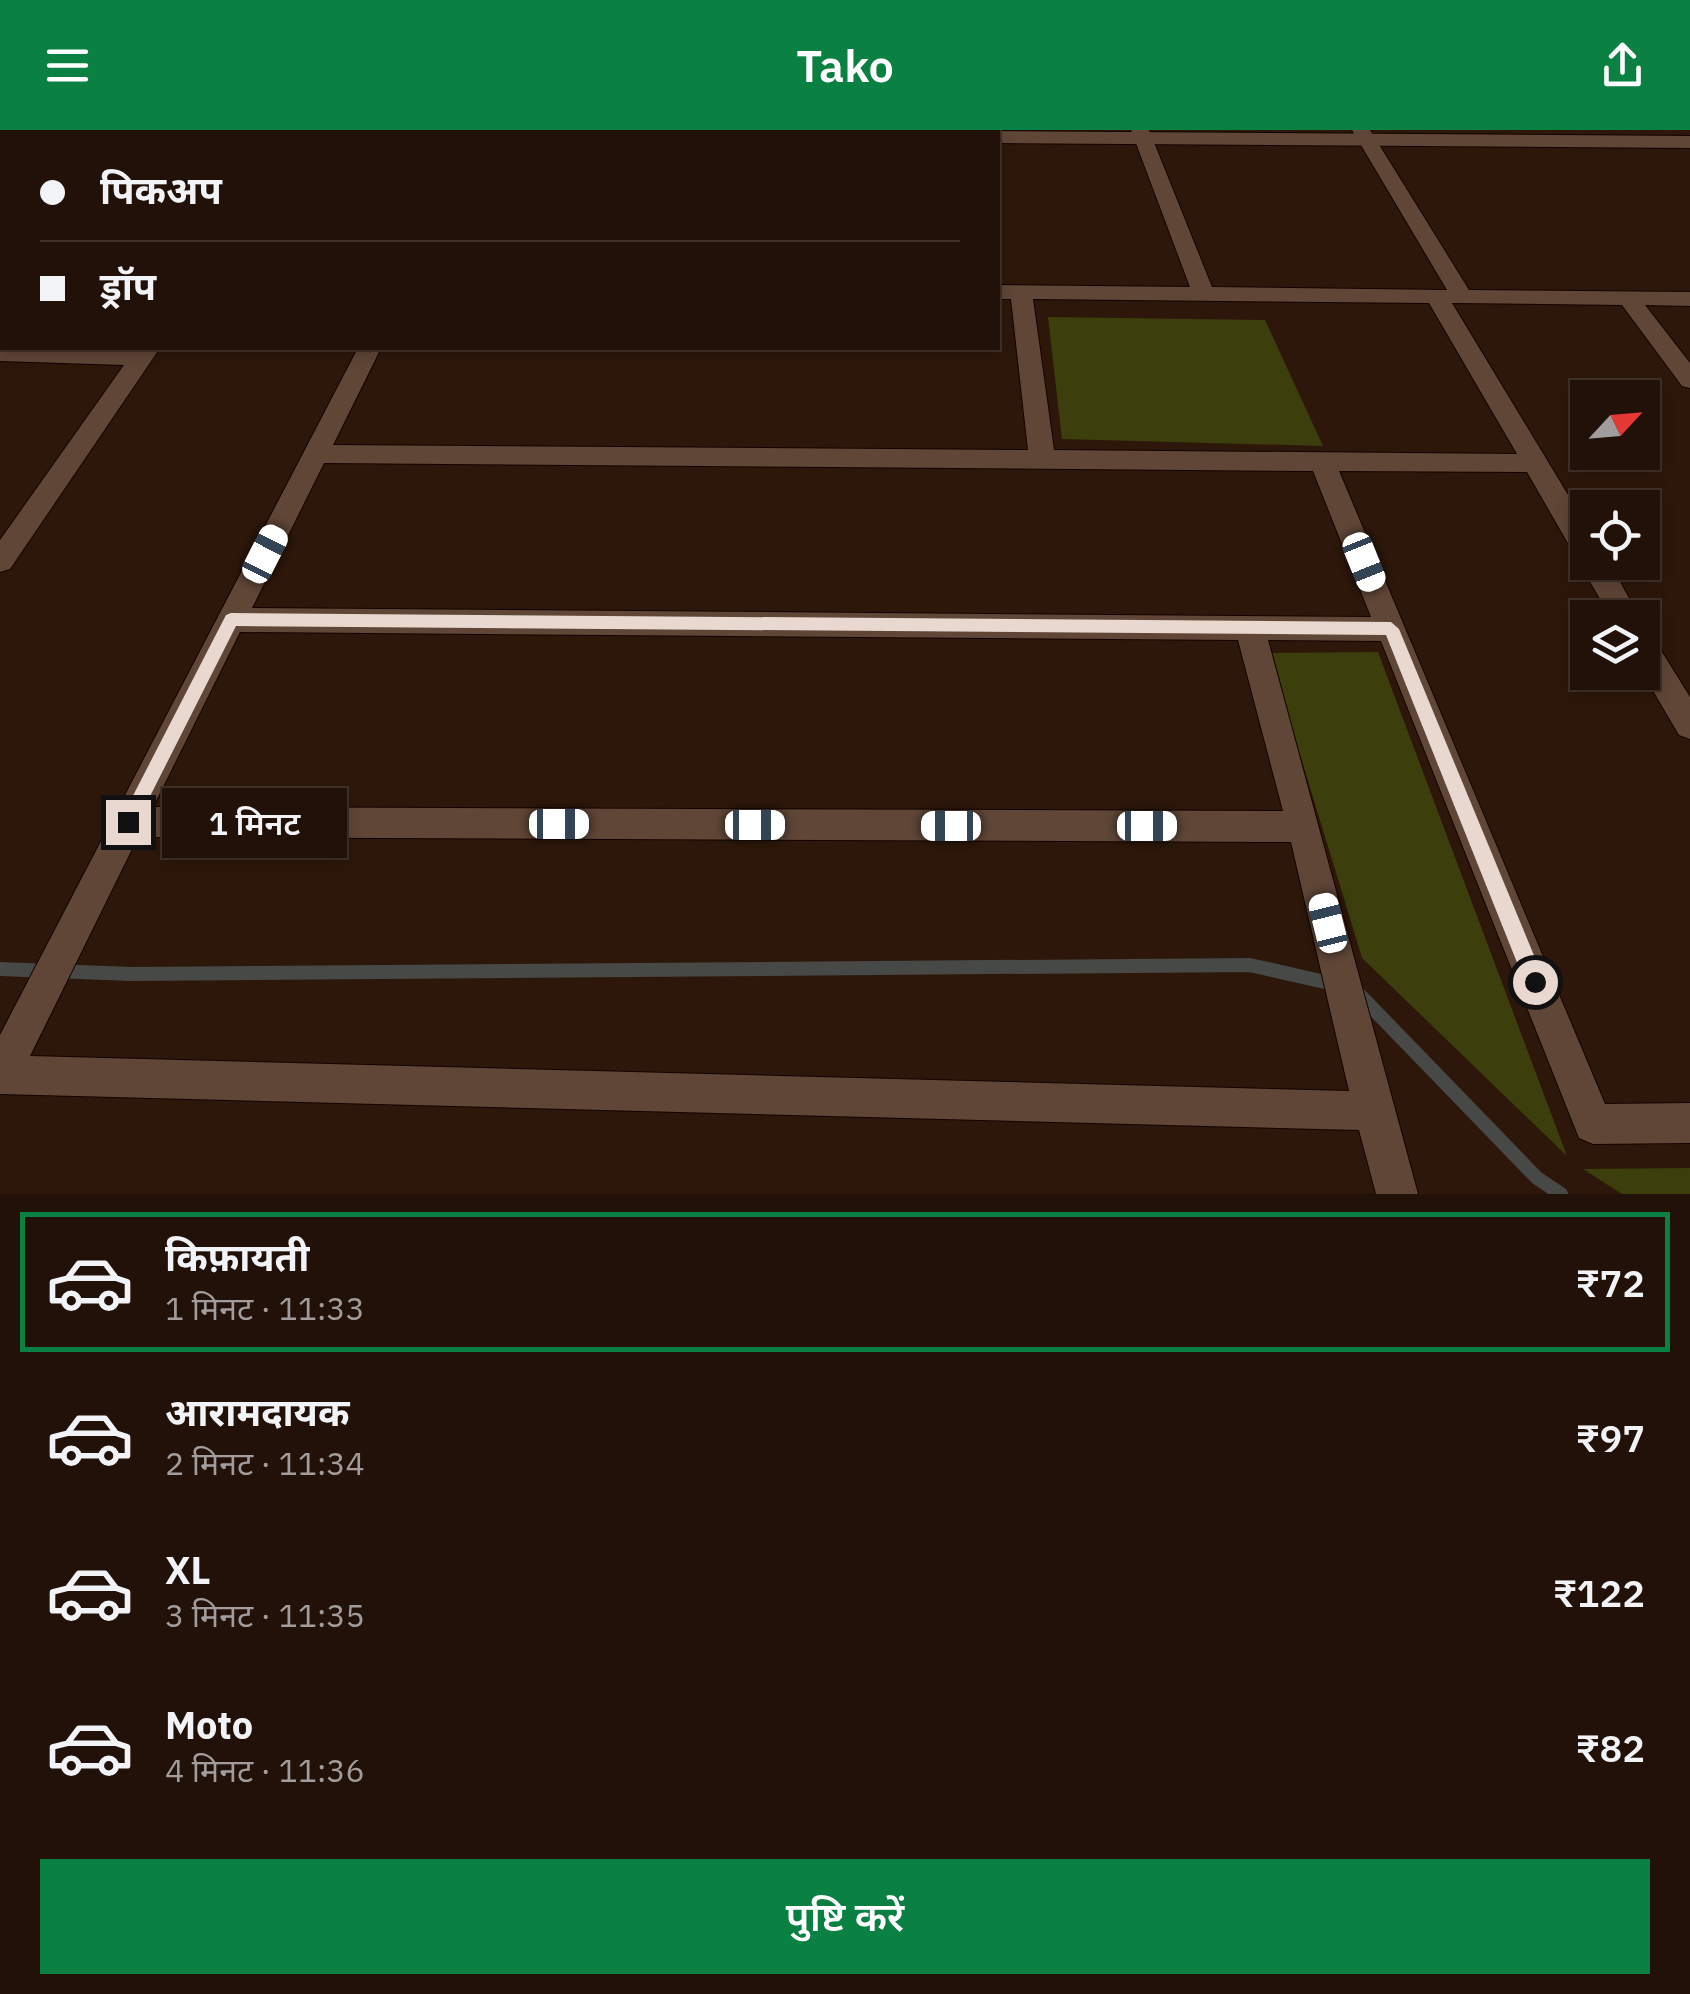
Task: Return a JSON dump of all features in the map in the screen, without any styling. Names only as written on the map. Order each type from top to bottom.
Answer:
[{"type":"street","points":[[1000,137],[1690,142]]},
{"type":"street","points":[[1000,151],[1145,140]]},
{"type":"street","points":[[1145,140],[1204,294]]},
{"type":"street","points":[[1368,141],[1690,157]]},
{"type":"street","points":[[1368,141],[1534,463],[1570,522]]},
{"type":"street","points":[[1042,459],[1009,292],[1690,299]]},
{"type":"street","points":[[1628,298],[1690,380]]},
{"type":"street","points":[[368,350],[0,1075],[1374,1110]]},
{"type":"street","points":[[0,353],[144,353]]},
{"type":"street","points":[[0,560],[144,353]]},
{"type":"street","points":[[315,454],[1534,463]]},
{"type":"street","points":[[1322,461],[1593,1124],[1690,1123]]},
{"type":"street","points":[[231,620],[1391,629]]},
{"type":"street","points":[[1250,628],[1397,1194]]},
{"type":"street","points":[[1660,675],[1690,725]]},
{"type":"street","points":[[128,822],[1304,827]]},
{"type":"shaded area","points":[[1048,317],[1265,320],[1323,446],[1062,439]]},
{"type":"shaded area","points":[[1378,652],[1567,1156],[1362,958],[1269,653]]},
{"type":"shaded area","points":[[1690,1168],[1690,1194],[1622,1194],[1583,1169]]},
{"type":"waterway","points":[[0,969],[132,974],[1250,965],[1338,985]]},
{"type":"waterway","points":[[1356,991],[1537,1178],[1561,1194]]},
{"type":"route","points":[[128,822],[231,620],[1391,629],[1535,982]]}]
